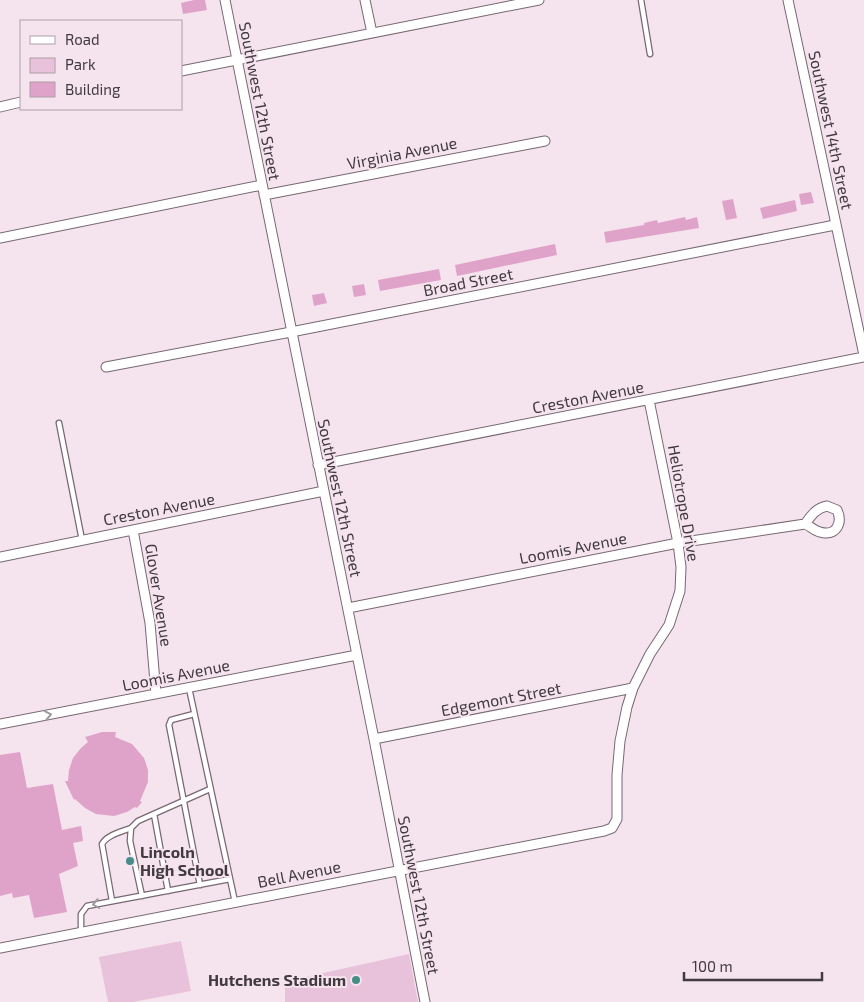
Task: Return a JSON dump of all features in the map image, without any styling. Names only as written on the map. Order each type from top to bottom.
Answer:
[{"type":"street","name":"Southwest 12th Street","points":[[224,0],[348,608],[424,1002]]},
{"type":"street","points":[[366,0],[372,33]]},
{"type":"street","points":[[182,71],[372,33],[507,3],[540,0]]},
{"type":"street","name":"Southwest 14th Street","points":[[788,0],[864,356]]},
{"type":"street","points":[[0,106],[20,102]]},
{"type":"street","name":"Virginia Avenue","points":[[0,238],[546,141]]},
{"type":"street","name":"Broad Street","points":[[106,367],[836,225]]},
{"type":"street","name":"Creston Avenue","points":[[318,465],[864,356]]},
{"type":"street","name":"Heliotrope Drive","points":[[604,831],[612,828],[617,819],[617,776],[620,741],[633,688],[650,654],[669,625],[680,591],[682,567],[649,400]]},
{"type":"street","name":"Creston Avenue","points":[[0,557],[324,492]]},
{"type":"street","name":"Loomis Avenue","points":[[348,608],[678,543],[806,524]]},
{"type":"street","name":"Glover Avenue","points":[[133,530],[150,623],[156,694]]},
{"type":"street","name":"Loomis Avenue","points":[[0,724],[357,655]]},
{"type":"street","name":"Edgemont Street","points":[[374,739],[633,688]]},
{"type":"street","name":"Bell Avenue","points":[[0,948],[604,831]]},
{"type":"lane","points":[[641,0],[650,54]]},
{"type":"lane","points":[[60,423],[74,492],[77,522],[82,540]]},
{"type":"lane","points":[[189,688],[235,902]]},
{"type":"lane","points":[[194,714],[170,720],[169,724],[200,885]]},
{"type":"lane","points":[[112,901],[103,856],[102,844],[104,840],[131,828],[138,821],[210,789]]},
{"type":"lane","points":[[154,814],[168,891]]},
{"type":"lane","points":[[131,828],[130,841],[142,896]]},
{"type":"lane","points":[[81,932],[81,914],[87,906],[230,879]]},
{"type":"green space","points":[[181,941],[191,991],[133,1002],[108,1002],[99,957]]},
{"type":"green space","name":"Hutchens Stadium","points":[[409,954],[418,1002],[285,1002],[285,983]]},
{"type":"building","points":[[205,0],[207,10],[183,14],[181,3]]},
{"type":"building","points":[[811,192],[814,203],[801,205],[799,194]]},
{"type":"building","points":[[733,199],[737,218],[726,220],[722,201]]},
{"type":"building","points":[[795,200],[797,211],[763,219],[760,208]]},
{"type":"building","points":[[685,217],[686,220],[697,217],[699,228],[606,243],[604,232],[644,225],[644,223],[657,220],[658,223]]},
{"type":"building","points":[[555,244],[557,255],[457,276],[455,265]]},
{"type":"building","points":[[439,269],[441,280],[380,291],[378,280]]},
{"type":"building","points":[[364,284],[366,295],[354,297],[352,286]]},
{"type":"building","points":[[324,293],[327,303],[314,306],[312,295]]},
{"type":"building","points":[[102,732],[116,732],[115,737],[132,744],[144,758],[148,770],[148,782],[140,801],[142,802],[137,808],[135,807],[114,816],[96,814],[85,808],[74,800],[65,781],[68,781],[73,758],[88,742],[85,737]]},
{"type":"building","points":[[20,752],[27,788],[53,784],[62,830],[81,826],[83,841],[73,843],[78,866],[59,874],[67,912],[34,918],[29,895],[13,898],[12,893],[0,896],[0,755]]},
{"type":"place","name":"Lincoln High School","points":[[130,861]]},
{"type":"place","name":"Hutchens Stadium","points":[[356,980]]}]
